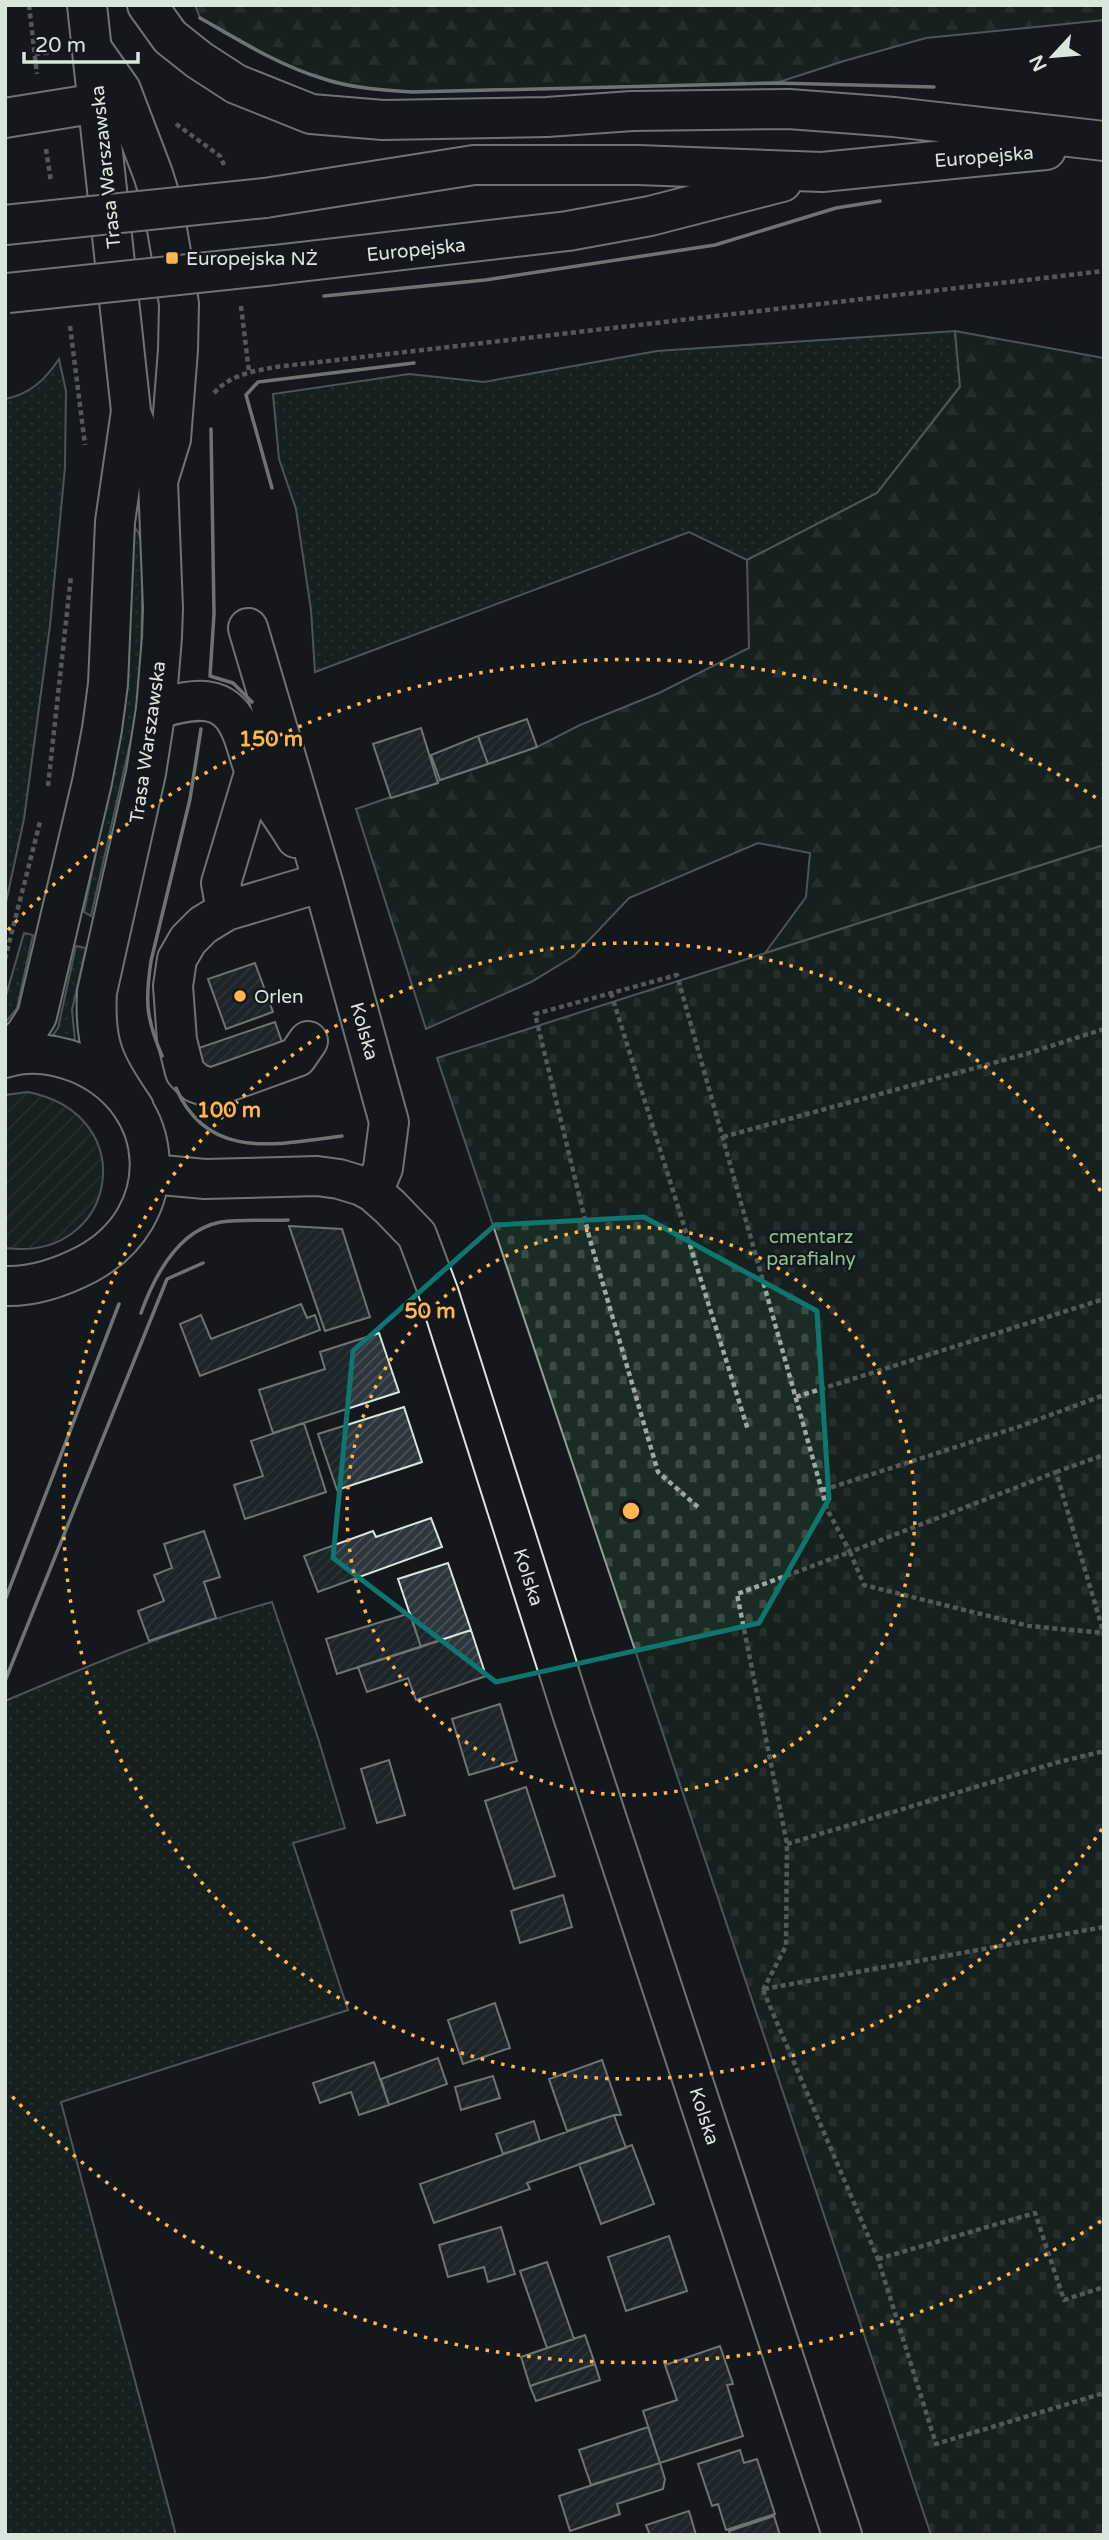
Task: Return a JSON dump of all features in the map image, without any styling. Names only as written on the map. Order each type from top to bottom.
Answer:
[{"type":"main road","points":[[87,5],[92,49],[121,90],[163,206],[172,257],[178,304],[178,351],[171,439],[158,481]]},
{"type":"main road","points":[[147,5],[170,37],[199,60],[236,84],[311,114],[383,120],[547,117],[632,111],[789,109],[894,117],[1104,141]]},
{"type":"main road","name":"Trasa Warszawska","points":[[5,1056],[37,1016],[92,782],[108,684],[115,522],[131,411],[92,49]]},
{"type":"main road","points":[[24,116],[98,103]]},
{"type":"main road","name":"Europejska","points":[[5,225],[265,198],[474,165],[638,165],[822,172],[1104,147]]},
{"type":"main road","name":"Europejska","points":[[7,294],[568,231],[650,216],[822,172]]},
{"type":"main road","name":"Trasa Warszawska","points":[[131,411],[158,481],[163,608],[156,709],[144,786],[97,992],[96,1030],[104,1058],[134,1108]]},
{"type":"main road","name":"Kolska","points":[[248,628],[323,882],[389,1122],[383,1168],[373,1192],[417,1235],[439,1294],[578,1729],[842,2535]]},
{"type":"main road","points":[[156,709],[191,701],[213,701],[233,716],[242,731],[254,770],[323,882],[226,911],[203,925],[188,940],[177,959],[173,986],[177,1040],[185,1072],[292,1036],[308,1041],[362,1023]]},
{"type":"main road","points":[[226,911],[222,883],[254,770]]},
{"type":"main road","points":[[5,1056],[54,1055],[90,1069],[113,1086],[134,1108],[151,1154],[151,1174],[146,1198],[129,1227],[115,1243],[92,1261],[24,1297],[5,1318]]},
{"type":"main road","points":[[151,1174],[205,1179],[328,1177],[351,1182],[373,1192]]},
{"type":"main road","points":[[5,1286],[20,1286],[57,1278]]},
{"type":"path","points":[[29,5],[24,116],[51,183]]},
{"type":"path","points":[[210,400],[229,380],[249,372],[276,367],[1104,271]]},
{"type":"path","points":[[69,320],[85,444],[84,458]]},
{"type":"path","points":[[48,792],[72,569]]},
{"type":"path","points":[[5,959],[41,816]]},
{"type":"path","points":[[698,1507],[658,1472],[590,1240],[535,1014],[677,975],[827,1509],[864,1585],[1029,1626],[1104,1633],[1056,1472]]},
{"type":"path","points":[[611,993],[748,1430]]},
{"type":"path","points":[[723,1137],[1026,1054],[1104,1029]]},
{"type":"path","points":[[796,1397],[1104,1299]]},
{"type":"path","points":[[822,1490],[1018,1427],[1104,1395]]},
{"type":"path","points":[[763,1990],[786,1946],[788,1844],[737,1594],[1104,1455]]},
{"type":"path","points":[[788,1844],[1055,1763],[1104,1751]]},
{"type":"path","points":[[763,1990],[1104,1927]]},
{"type":"path","points":[[763,1990],[878,2259],[936,2444],[1104,2393]]},
{"type":"path","points":[[878,2259],[1035,2213],[1065,2300],[1104,2287]]},
{"type":"highlighted area","points":[[644,1217],[817,1311],[829,1499],[759,1623],[496,1682],[333,1558],[353,1351],[495,1225]]},
{"type":"green space","points":[[195,5],[1104,5],[1104,20],[926,38],[776,83],[412,92],[355,86],[305,73],[200,18]]},
{"type":"green space","points":[[955,331],[960,386],[877,493],[747,560],[689,532],[315,672],[311,610],[296,509],[279,459],[273,394],[409,374],[484,382],[657,351]]},
{"type":"green space","points":[[955,331],[1104,358],[1104,845],[765,953],[806,897],[810,853],[758,843],[629,898],[574,956],[531,982],[426,1029],[356,809],[537,747],[580,725],[659,693],[749,648],[747,560],[877,493],[960,387]]},
{"type":"green space","points":[[59,359],[66,391],[65,467],[50,626],[24,819],[5,907],[5,399],[22,394],[36,385]]},
{"type":"green space","points":[[133,525],[143,546],[141,663],[136,717],[91,916],[84,912],[125,710]]},
{"type":"green space","name":"cmentarz parafialny","points":[[1104,845],[1104,2535],[931,2535],[437,1058]]},
{"type":"green space","points":[[24,933],[33,935],[17,1008],[5,1023],[5,999]]},
{"type":"green space","points":[[76,946],[86,948],[72,1010],[75,1040],[70,1046],[54,1042],[53,1035],[58,1028]]},
{"type":"green space","points":[[28,1092],[65,1106],[89,1128],[101,1155],[102,1184],[92,1211],[72,1233],[43,1247],[5,1248],[5,1095]]},
{"type":"green space","points":[[272,1602],[345,1828],[293,1843],[348,2010],[61,2102],[176,2535],[5,2535],[5,1701],[170,1635]]},
{"type":"building","points":[[527,719],[537,747],[488,764],[478,736]]},
{"type":"building","points":[[421,728],[438,783],[391,798],[373,744]]},
{"type":"building","points":[[478,736],[488,764],[440,780],[431,755]]},
{"type":"building","name":"Orlen","points":[[255,963],[273,1012],[226,1029],[208,979]]},
{"type":"building","points":[[275,1022],[294,1077],[210,1106],[190,1051]]},
{"type":"building","points":[[289,1226],[342,1229],[370,1317],[325,1331]]},
{"type":"building","points":[[301,1304],[307,1318],[315,1315],[320,1330],[200,1376],[180,1324],[201,1315],[211,1339]]},
{"type":"building","points":[[379,1333],[399,1392],[273,1433],[259,1390],[325,1369],[320,1352]]},
{"type":"building","points":[[404,1407],[422,1462],[337,1490],[318,1434]]},
{"type":"building","points":[[304,1423],[326,1492],[245,1519],[234,1485],[263,1476],[251,1441]]},
{"type":"building","points":[[431,1518],[442,1547],[318,1592],[304,1556],[373,1531],[376,1537]]},
{"type":"building","points":[[204,1531],[220,1577],[204,1582],[216,1618],[149,1641],[138,1611],[164,1601],[154,1575],[172,1568],[164,1544]]},
{"type":"building","points":[[448,1563],[471,1630],[421,1647],[398,1579]]},
{"type":"building","points":[[410,1613],[421,1647],[337,1674],[326,1639]]},
{"type":"building","points":[[471,1630],[486,1676],[416,1700],[408,1678],[367,1692],[358,1667]]},
{"type":"building","points":[[500,1704],[517,1761],[469,1775],[452,1719]]},
{"type":"building","points":[[389,1760],[405,1815],[377,1823],[361,1769]]},
{"type":"building","points":[[526,1787],[555,1876],[514,1889],[485,1801]]},
{"type":"building","points":[[563,1895],[572,1927],[520,1943],[511,1911]]},
{"type":"building","points":[[495,2003],[510,2048],[463,2064],[448,2020]]},
{"type":"building","points":[[438,2058],[447,2084],[389,2105],[381,2079]]},
{"type":"building","points":[[602,2060],[621,2115],[567,2131],[549,2079]]},
{"type":"building","points":[[374,2062],[389,2105],[359,2115],[351,2092],[320,2103],[313,2083]]},
{"type":"building","points":[[493,2076],[500,2098],[461,2110],[455,2087]]},
{"type":"building","points":[[614,2115],[626,2148],[527,2183],[530,2189],[434,2223],[420,2184]]},
{"type":"building","points":[[534,2121],[540,2141],[503,2154],[496,2134]]},
{"type":"building","points":[[632,2145],[654,2204],[601,2224],[579,2164]]},
{"type":"building","points":[[501,2227],[515,2274],[488,2282],[484,2267],[448,2277],[439,2245]]},
{"type":"building","points":[[669,2236],[687,2291],[626,2311],[608,2257]]},
{"type":"building","points":[[547,2262],[574,2339],[547,2348],[520,2271]]},
{"type":"building","points":[[585,2335],[595,2364],[530,2386],[521,2357]]},
{"type":"building","points":[[720,2346],[733,2384],[727,2385],[743,2436],[660,2463],[643,2411],[677,2400],[665,2365]]},
{"type":"building","points":[[595,2364],[600,2380],[536,2401],[530,2386]]},
{"type":"building","points":[[648,2427],[660,2463],[591,2485],[579,2450]]},
{"type":"building","points":[[740,2450],[744,2463],[757,2459],[775,2514],[726,2530],[718,2504],[712,2506],[698,2464]]},
{"type":"building","points":[[660,2463],[665,2479],[663,2489],[617,2504],[620,2514],[570,2531],[559,2496]]},
{"type":"building","points":[[689,2511],[696,2535],[650,2535],[646,2525]]},
{"type":"building","points":[[774,2516],[780,2535],[730,2535],[729,2531]]},
{"type":"wall","points":[[200,18],[305,73],[343,84],[377,89],[412,92],[776,83],[934,87]]},
{"type":"wall","points":[[324,296],[485,280],[715,245],[836,208],[880,201]]},
{"type":"wall","points":[[272,488],[246,395],[258,382],[414,363]]},
{"type":"wall","points":[[211,429],[214,614],[210,676],[233,683],[252,702]]},
{"type":"wall","points":[[162,1056],[150,1020],[149,975],[190,799],[201,729]]},
{"type":"wall","points":[[176,1088],[190,1112],[206,1128],[226,1138],[247,1143],[270,1144],[342,1136]]},
{"type":"wall","points":[[141,1313],[161,1270],[180,1245],[192,1235],[221,1222],[288,1220]]},
{"type":"wall","points":[[5,1681],[167,1279],[203,1263]]},
{"type":"wall","points":[[5,1600],[119,1304]]},
{"type":"place","name":"Europejska NŻ","points":[[172,258]]},
{"type":"place","name":"Orlen","points":[[240,996]]}]
